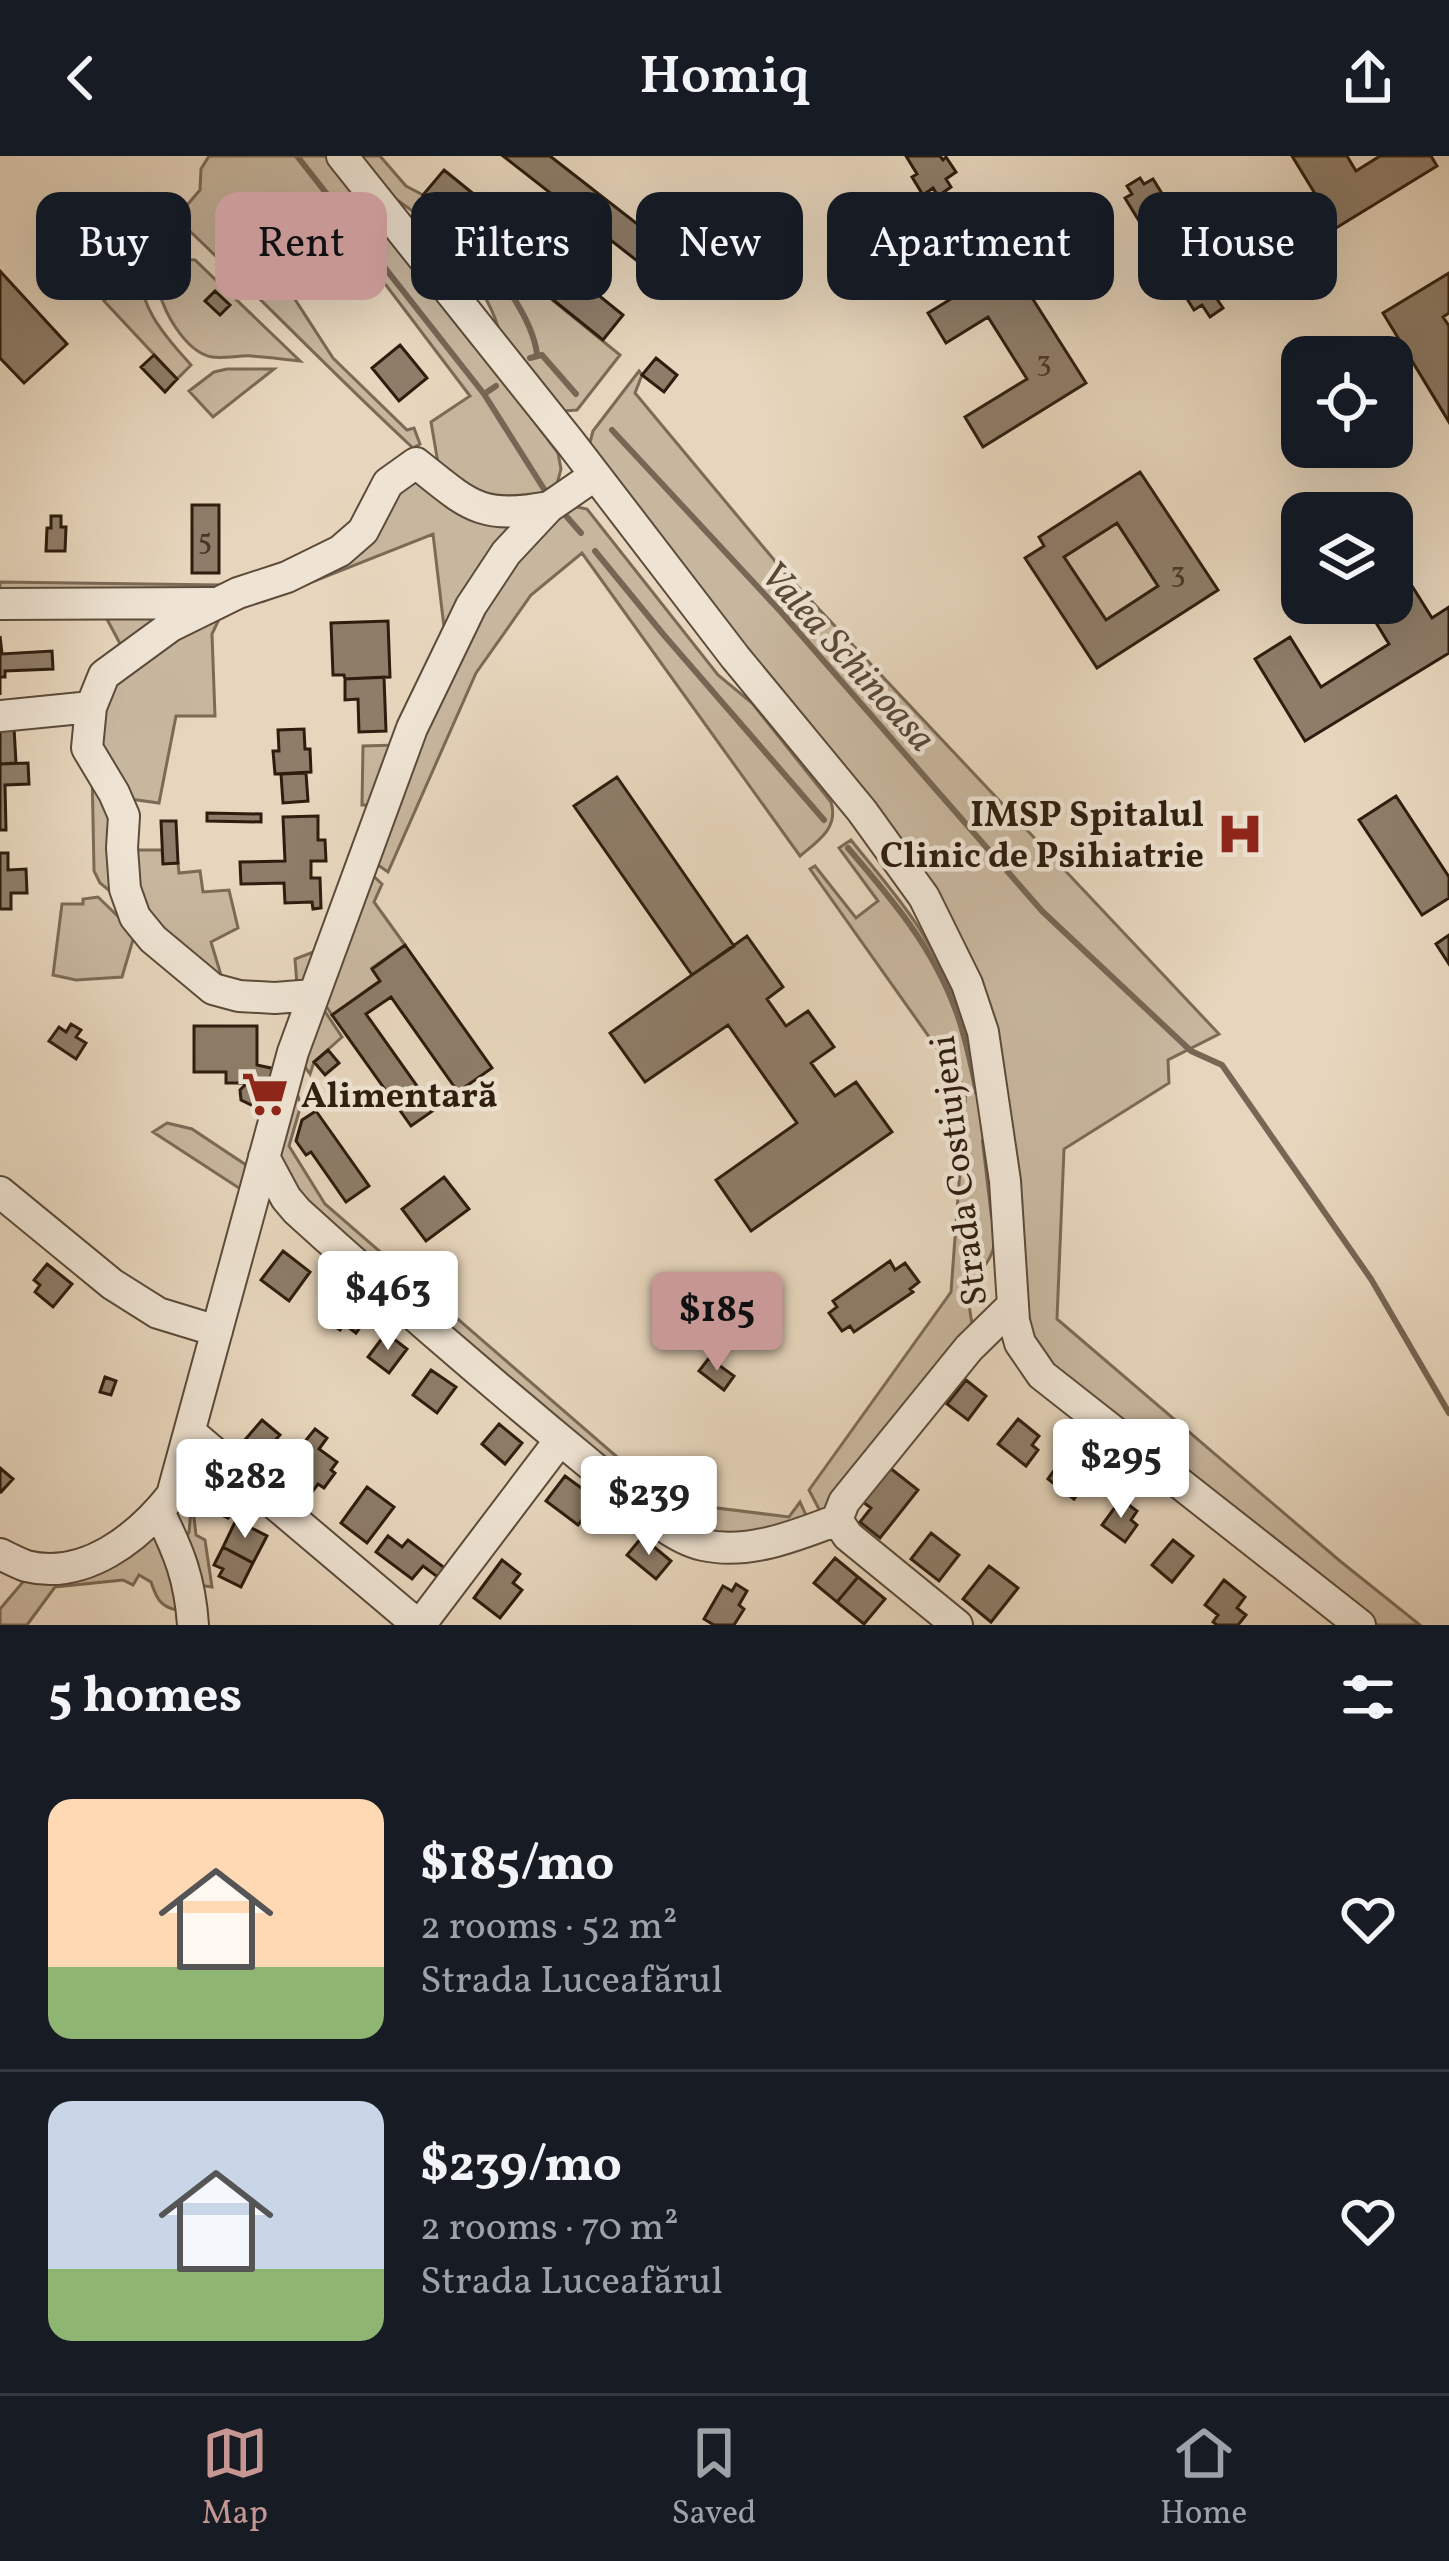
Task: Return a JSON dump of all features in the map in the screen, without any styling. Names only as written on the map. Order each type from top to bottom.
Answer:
[{"type":"street","name":"Strada Costiujeni","points":[[342,156],[735,657],[862,811],[924,897],[977,1011],[1008,1207],[1015,1320]]},
{"type":"street","points":[[313,995],[239,996],[213,989],[150,936],[135,917],[125,889],[124,816],[88,748],[99,684],[114,667],[171,626],[340,551],[364,531],[388,483],[416,463],[482,510],[517,513],[549,507]]},
{"type":"street","points":[[0,1554],[26,1566],[69,1567],[112,1552],[172,1495],[293,1052],[412,728],[471,606],[506,553],[549,507],[594,476]]},
{"type":"street","points":[[0,604],[218,603]]},
{"type":"street","points":[[0,716],[92,706]]},
{"type":"street","points":[[264,1157],[298,1211],[560,1440],[688,1540],[727,1547],[770,1543],[837,1520],[844,1502],[969,1348],[1015,1320],[1028,1358],[1042,1375],[1360,1625]]},
{"type":"street","points":[[0,1192],[112,1284],[158,1313],[217,1331]]},
{"type":"street","points":[[191,1433],[419,1625],[560,1440]]},
{"type":"street","points":[[159,1512],[190,1587],[193,1625]]},
{"type":"street","points":[[837,1520],[848,1535],[956,1625]]},
{"type":"shaded area","points":[[209,156],[330,156],[360,192],[215,192],[215,256],[191,233],[191,200],[200,190],[201,169]]},
{"type":"shaded area","points":[[358,156],[380,156],[417,192],[411,192],[411,210],[389,194]]},
{"type":"shaded area","points":[[387,226],[411,258],[411,300],[443,300],[558,453],[557,484],[537,501],[486,504],[439,469],[431,422],[470,396],[387,286]]},
{"type":"shaded area","points":[[191,260],[195,260],[215,279],[215,300],[237,300],[300,361],[204,354],[188,343],[162,300],[191,300]]},
{"type":"shaded area","points":[[145,300],[191,365],[177,379],[104,301]]},
{"type":"shaded area","points":[[260,300],[295,300],[333,358],[407,430],[414,428],[420,444],[413,448]]},
{"type":"shaded area","points":[[486,300],[552,300],[620,355],[577,410],[563,411],[501,338]]},
{"type":"shaded area","points":[[274,369],[213,417],[189,391],[214,372]]},
{"type":"shaded area","points":[[639,371],[642,375],[635,393],[785,573],[1219,1034],[1168,1060],[1169,1083],[1064,1149],[1057,1319],[1420,1625],[1377,1625],[1094,1406],[1032,1348],[979,994],[589,446],[593,431]]},
{"type":"shaded area","points":[[408,481],[525,521],[431,667],[444,627],[433,534],[264,601],[262,593],[384,504]]},
{"type":"shaded area","points":[[577,507],[587,509],[718,675],[752,703],[831,802],[829,827],[800,856],[582,553],[531,595],[476,673],[388,872],[371,860],[474,614],[506,573],[559,518]]},
{"type":"shaded area","points":[[1117,523],[1158,586],[1106,620],[1064,557]]},
{"type":"shaded area","points":[[0,582],[220,585],[220,591],[0,600]]},
{"type":"shaded area","points":[[194,607],[124,651],[101,608]]},
{"type":"shaded area","points":[[220,617],[212,634],[215,716],[176,716],[159,803],[123,798],[95,752],[102,694],[136,659]]},
{"type":"shaded area","points":[[396,745],[378,805],[362,805],[363,746]]},
{"type":"shaded area","points":[[92,768],[113,802],[126,904],[100,883],[94,871]]},
{"type":"shaded area","points":[[851,840],[919,928],[955,1000],[986,1117],[995,1238],[992,1254],[969,1296],[972,1324],[872,1460],[821,1513],[809,1490],[951,1292],[966,1089],[810,869],[815,866],[856,918],[878,901],[839,848]]},
{"type":"shaded area","points":[[132,850],[162,850],[163,863],[178,863],[179,873],[200,871],[203,892],[229,890],[238,928],[211,942],[224,985],[297,985],[295,959],[321,949],[308,989],[232,990],[196,969],[139,912],[128,870],[127,856]]},
{"type":"shaded area","points":[[367,870],[382,884],[374,902],[405,945],[372,968],[380,981],[332,1015],[318,994]]},
{"type":"shaded area","points":[[98,897],[135,933],[122,977],[76,980],[53,975],[62,904],[83,904],[83,899]]},
{"type":"shaded area","points":[[316,998],[342,1037],[314,1062],[310,1074],[303,1064]]},
{"type":"shaded area","points":[[292,1079],[301,1105],[289,1146],[325,1204],[669,1502],[789,1517],[800,1502],[809,1522],[735,1541],[684,1531],[310,1216],[281,1162],[279,1145],[289,1123]]},
{"type":"shaded area","points":[[167,1123],[192,1129],[252,1169],[245,1192],[153,1132]]},
{"type":"shaded area","points":[[192,1500],[196,1535],[205,1540],[212,1587],[197,1585],[184,1542]]},
{"type":"shaded area","points":[[159,1521],[180,1575],[177,1610],[163,1604],[151,1582],[139,1575],[133,1585],[123,1580],[55,1587],[27,1625],[0,1625],[0,1609],[28,1576]]},
{"type":"building","points":[[503,156],[550,156],[596,192],[549,192]]},
{"type":"building","points":[[906,156],[946,157],[956,172],[946,179],[951,187],[944,192],[933,188],[921,192],[912,177],[917,174]]},
{"type":"building","points":[[1292,156],[1347,156],[1356,171],[1380,156],[1431,156],[1437,166],[1337,227],[1337,192],[1314,192]]},
{"type":"building","points":[[444,170],[471,192],[426,192]]},
{"type":"building","points":[[1140,178],[1144,184],[1153,179],[1161,192],[1138,192],[1138,219],[1125,198],[1132,194],[1127,186]]},
{"type":"building","points":[[612,204],[636,223],[636,260],[612,241]]},
{"type":"building","points":[[0,271],[67,344],[24,383],[0,358]]},
{"type":"building","points":[[1449,273],[1449,313],[1443,317],[1449,326],[1449,422],[1413,363],[1413,336],[1397,336],[1383,313]]},
{"type":"building","points":[[215,291],[215,300],[230,305],[220,315],[205,301]]},
{"type":"building","points":[[553,300],[604,300],[623,315],[603,340]]},
{"type":"building","points":[[949,300],[1033,300],[1086,383],[983,447],[965,417],[1027,379],[988,317],[946,343],[928,313]]},
{"type":"building","points":[[1188,300],[1218,300],[1223,308],[1210,317],[1202,305],[1194,310]]},
{"type":"building","points":[[400,345],[427,378],[399,401],[372,368]]},
{"type":"building","points":[[154,355],[177,379],[165,392],[141,367]]},
{"type":"building","points":[[656,358],[677,375],[664,392],[642,375]]},
{"type":"building","points":[[1140,472],[1218,590],[1097,668],[1025,558],[1044,546],[1039,537]],"holes":[[[1117,523],[1158,586],[1106,620],[1064,557]]]},
{"type":"building","points":[[192,505],[219,505],[219,573],[192,573]]},
{"type":"building","points":[[51,516],[61,516],[61,527],[66,527],[65,551],[46,551]]},
{"type":"building","points":[[1413,588],[1432,618],[1449,607],[1449,653],[1305,741],[1255,659],[1290,637],[1321,687],[1389,644],[1377,624],[1413,624]]},
{"type":"building","points":[[388,621],[390,677],[333,675],[331,623]]},
{"type":"building","points":[[0,636],[2,654],[52,651],[53,669],[5,671],[5,677],[0,677]]},
{"type":"building","points":[[384,677],[386,731],[359,732],[358,699],[345,700],[345,679]]},
{"type":"building","points":[[14,727],[16,763],[0,764],[0,728]]},
{"type":"building","points":[[304,729],[311,772],[275,774],[278,730]]},
{"type":"building","points":[[28,763],[29,784],[5,785],[6,830],[0,830],[0,764]]},
{"type":"building","points":[[306,773],[308,801],[283,803],[281,774]]},
{"type":"building","points":[[617,777],[734,946],[692,975],[574,806]]},
{"type":"building","points":[[1396,796],[1449,877],[1449,898],[1422,915],[1359,820]]},
{"type":"building","points":[[207,813],[261,814],[261,822],[207,821]]},
{"type":"building","points":[[318,816],[318,840],[325,840],[326,861],[311,861],[311,878],[320,878],[321,908],[313,909],[312,902],[285,903],[284,883],[241,884],[240,862],[285,861],[283,817]]},
{"type":"building","points":[[161,821],[176,821],[178,863],[163,864]]},
{"type":"building","points":[[0,853],[8,853],[8,870],[26,869],[27,893],[11,893],[11,909],[0,909]]},
{"type":"building","points":[[1449,935],[1449,964],[1436,944]]},
{"type":"building","points":[[747,936],[783,987],[767,999],[786,1026],[808,1011],[834,1047],[811,1063],[835,1096],[856,1082],[892,1132],[751,1231],[716,1180],[797,1123],[728,1025],[645,1082],[610,1033]]},
{"type":"building","points":[[405,945],[492,1068],[458,1092],[391,997],[366,1014],[434,1110],[411,1126],[332,1015],[380,981],[372,969]]},
{"type":"building","points":[[71,1024],[81,1030],[76,1037],[86,1043],[76,1059],[49,1041],[59,1027],[66,1032]]},
{"type":"building","points":[[194,1026],[257,1026],[257,1065],[280,1070],[268,1113],[241,1100],[240,1090],[247,1083],[226,1083],[226,1072],[194,1072]]},
{"type":"building","points":[[328,1050],[339,1063],[325,1075],[314,1062]]},
{"type":"building","points":[[316,1111],[369,1186],[346,1202],[311,1152],[306,1155],[296,1141],[302,1120]]},
{"type":"building","points":[[444,1177],[469,1209],[426,1241],[402,1209]]},
{"type":"building","points":[[283,1251],[310,1272],[289,1301],[261,1280]]},
{"type":"building","points":[[890,1261],[895,1270],[905,1263],[919,1282],[910,1289],[913,1292],[854,1332],[850,1326],[842,1331],[829,1313],[837,1307],[833,1301]]},
{"type":"building","points":[[47,1264],[72,1284],[53,1307],[35,1292],[40,1285],[34,1280]]},
{"type":"building","points":[[337,1294],[368,1316],[356,1333],[344,1324],[340,1330],[321,1317]]},
{"type":"building","points":[[386,1333],[407,1349],[389,1373],[368,1357]]},
{"type":"building","points":[[709,1358],[734,1376],[724,1390],[699,1371]]},
{"type":"building","points":[[431,1370],[456,1387],[437,1413],[413,1395]]},
{"type":"building","points":[[105,1377],[116,1381],[111,1395],[100,1392]]},
{"type":"building","points":[[966,1380],[986,1396],[968,1420],[947,1404]]},
{"type":"building","points":[[1018,1419],[1039,1436],[1032,1445],[1038,1450],[1026,1466],[998,1444]]},
{"type":"building","points":[[262,1420],[280,1435],[260,1457],[243,1442]]},
{"type":"building","points":[[499,1424],[522,1443],[505,1464],[482,1444]]},
{"type":"building","points":[[315,1429],[327,1438],[319,1449],[337,1462],[324,1488],[318,1484],[310,1495],[285,1476]]},
{"type":"building","points":[[1077,1438],[1086,1444],[1077,1457],[1089,1466],[1085,1471],[1091,1475],[1074,1499],[1048,1479]]},
{"type":"building","points":[[0,1468],[13,1479],[1,1492],[0,1491]]},
{"type":"building","points":[[890,1468],[918,1490],[880,1538],[860,1522],[871,1508],[863,1502]]},
{"type":"building","points":[[565,1476],[591,1495],[583,1506],[589,1511],[578,1525],[546,1501]]},
{"type":"building","points":[[367,1487],[394,1507],[367,1543],[341,1523]]},
{"type":"building","points":[[213,1488],[237,1498],[228,1518],[204,1507]]},
{"type":"building","points":[[1121,1499],[1137,1511],[1131,1520],[1137,1525],[1125,1542],[1102,1525]]},
{"type":"building","points":[[236,1520],[267,1536],[253,1563],[223,1547]]},
{"type":"building","points":[[931,1533],[959,1555],[939,1581],[911,1559]]},
{"type":"building","points":[[388,1536],[402,1547],[408,1540],[446,1569],[439,1578],[423,1566],[412,1579],[376,1552]]},
{"type":"building","points":[[642,1537],[671,1561],[656,1579],[627,1555]]},
{"type":"building","points":[[1173,1540],[1193,1556],[1172,1582],[1152,1565]]},
{"type":"building","points":[[223,1547],[253,1563],[241,1587],[219,1576],[223,1569],[214,1565]]},
{"type":"building","points":[[835,1558],[858,1577],[837,1602],[814,1583]]},
{"type":"building","points":[[502,1560],[520,1574],[513,1583],[522,1590],[500,1618],[474,1598]]},
{"type":"building","points":[[989,1566],[1018,1588],[991,1622],[963,1599]]},
{"type":"building","points":[[858,1577],[885,1599],[864,1624],[837,1602]]},
{"type":"building","points":[[1224,1580],[1245,1597],[1237,1608],[1246,1615],[1238,1625],[1217,1625],[1213,1622],[1218,1615],[1205,1605]]},
{"type":"building","points":[[736,1584],[747,1591],[739,1605],[744,1609],[734,1625],[714,1625],[704,1619],[723,1586],[732,1591]]},
{"type":"waterway","name":"Valea Schinoasa","points":[[297,156],[484,394],[496,386]]},
{"type":"waterway","points":[[514,300],[537,354]]},
{"type":"waterway","name":"Valea Schinoasa","points":[[530,358],[542,355],[576,394]]},
{"type":"waterway","points":[[484,394],[544,489]]},
{"type":"waterway","name":"Valea Schinoasa","points":[[612,430],[781,612],[1042,911],[1191,1051],[1222,1065],[1371,1279],[1449,1413]]},
{"type":"waterway","points":[[567,517],[581,533]]},
{"type":"waterway","points":[[595,551],[824,820]]},
{"type":"waterway","points":[[848,848],[923,944],[947,988],[977,1092]]},
{"type":"waterway","points":[[984,1141],[993,1217]]},
{"type":"place","name":"IMSP Spitalul Clinic de Psihiatrie","points":[[1240,834]]},
{"type":"place","name":"Alimentară","points":[[265,1094]]}]
